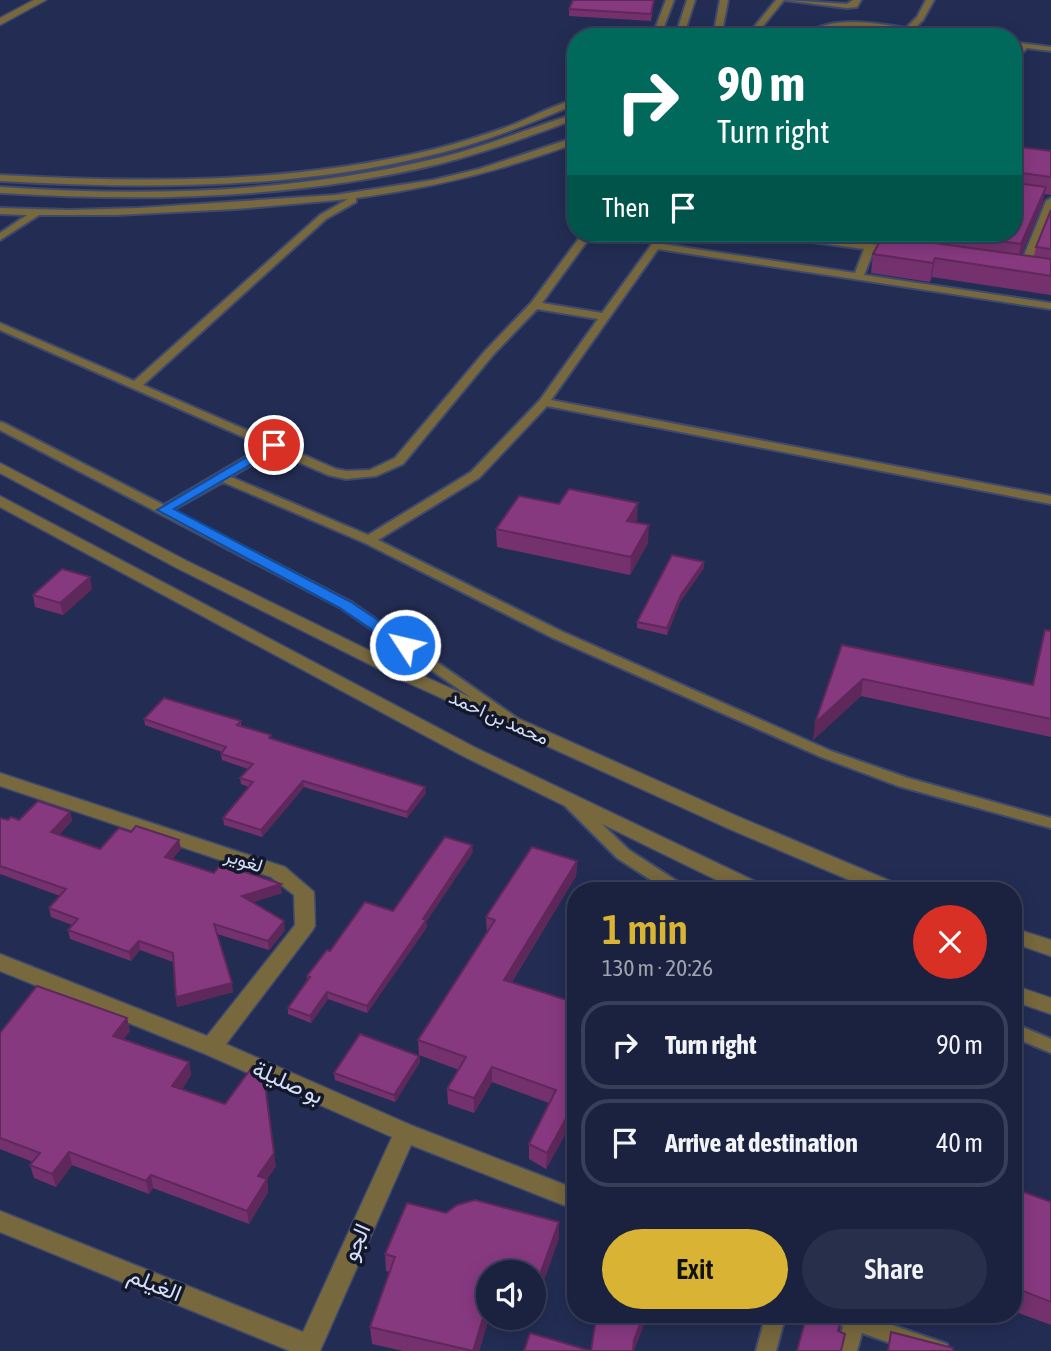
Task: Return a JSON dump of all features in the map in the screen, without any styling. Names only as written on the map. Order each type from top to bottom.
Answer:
[{"type":"street","points":[[0,22],[41,0]]},
{"type":"street","name":"محمد بن احمد","points":[[0,467],[287,618],[732,822],[874,882]]},
{"type":"street","points":[[2,503],[492,765],[738,882]]},
{"type":"street","name":"لغوير","points":[[0,779],[278,872],[304,892],[305,926],[211,1047]]},
{"type":"street","points":[[1022,938],[1051,948]]},
{"type":"street","name":"بو صليلة","points":[[0,962],[211,1047],[405,1133],[567,1196]]},
{"type":"street","points":[[1022,996],[1051,1006]]},
{"type":"street","name":"الجو","points":[[308,1349],[405,1133]]},
{"type":"street","name":"الغيلم","points":[[0,1221],[308,1349]]},
{"type":"lane","points":[[659,28],[670,0]]},
{"type":"lane","points":[[682,28],[691,0]]},
{"type":"lane","points":[[719,28],[724,0]]},
{"type":"lane","points":[[757,28],[779,0]]},
{"type":"lane","points":[[788,0],[846,6],[854,5],[857,0]]},
{"type":"lane","points":[[910,28],[920,18],[930,0]]},
{"type":"lane","points":[[819,28],[842,24],[879,28]]},
{"type":"lane","points":[[1022,46],[1051,49]]},
{"type":"lane","points":[[1022,50],[1025,46]]},
{"type":"lane","points":[[0,178],[138,185],[244,180],[321,172],[397,159],[472,140],[509,130],[567,106]]},
{"type":"lane","points":[[0,190],[135,196],[242,191],[350,179],[419,166],[513,141],[567,120]]},
{"type":"lane","points":[[0,211],[38,213],[240,207],[360,195],[482,171],[567,143]]},
{"type":"lane","points":[[0,237],[38,213],[52,194]]},
{"type":"lane","points":[[135,385],[323,217],[360,195]]},
{"type":"lane","points":[[1010,268],[1028,271],[1051,201],[1038,198]]},
{"type":"lane","points":[[0,326],[332,472],[346,475],[372,474],[387,468],[407,454],[489,354],[535,305],[582,242]]},
{"type":"lane","points":[[369,540],[475,475],[544,402],[659,242]]},
{"type":"lane","points":[[834,242],[909,253]]},
{"type":"lane","points":[[656,246],[1051,306]]},
{"type":"lane","points":[[858,277],[870,247]]},
{"type":"lane","points":[[535,305],[605,317]]},
{"type":"lane","points":[[544,402],[1051,500]]},
{"type":"lane","points":[[0,425],[353,609],[526,729]]},
{"type":"lane","points":[[164,510],[274,445]]},
{"type":"lane","points":[[222,477],[369,540],[558,635],[826,754],[924,789],[1051,823]]},
{"type":"lane","points":[[570,802],[623,854],[666,882]]},
{"type":"lane","points":[[1022,1034],[1051,1046]]},
{"type":"lane","points":[[766,1351],[774,1323]]},
{"type":"lane","points":[[847,1351],[854,1323]]},
{"type":"lane","points":[[857,1323],[940,1351]]},
{"type":"building","points":[[573,0],[654,0],[651,14],[569,9]]},
{"type":"building","points":[[1022,147],[1051,151],[1051,177],[1022,173]]},
{"type":"building","points":[[1022,184],[1046,187],[1022,242]]},
{"type":"building","points":[[1051,210],[1051,249],[1036,247]]},
{"type":"building","points":[[880,242],[927,242],[1051,259],[1051,276],[935,258],[933,263],[873,254]]},
{"type":"building","points":[[569,489],[638,503],[627,521],[649,525],[631,557],[496,529],[519,496],[559,504]]},
{"type":"building","points":[[672,555],[704,562],[681,595],[667,628],[637,622]]},
{"type":"building","points":[[62,569],[90,577],[60,603],[33,595]]},
{"type":"building","points":[[1045,630],[1051,631],[1051,719],[863,679],[815,723],[842,645],[1033,685]]},
{"type":"building","points":[[164,698],[241,721],[237,725],[271,735],[269,738],[425,787],[407,812],[303,781],[261,830],[223,818],[253,782],[240,778],[253,764],[221,754],[226,747],[144,719]]},
{"type":"building","points":[[38,801],[70,812],[51,832],[100,849],[119,828],[131,832],[136,826],[179,840],[165,857],[214,873],[221,864],[281,884],[242,896],[284,921],[268,941],[214,924],[232,983],[176,997],[173,953],[139,941],[129,952],[68,930],[78,919],[49,908],[66,889],[0,866],[0,818],[8,820],[11,817],[19,820]]},
{"type":"building","points":[[445,837],[472,845],[423,919],[426,920],[367,1006],[327,992],[310,1016],[288,1008],[310,977],[307,976],[327,950],[330,951],[365,902],[393,911]]},
{"type":"building","points":[[532,847],[577,861],[504,980],[567,1000],[567,1117],[547,1153],[529,1144],[556,1090],[492,1067],[474,1098],[447,1089],[466,1057],[418,1040],[495,920],[486,917]]},
{"type":"building","points":[[37,986],[127,1018],[113,1036],[189,1062],[172,1086],[225,1104],[253,1066],[263,1070],[274,1153],[258,1176],[267,1179],[247,1211],[151,1175],[146,1181],[69,1152],[52,1174],[30,1165],[40,1153],[0,1138],[0,1033]]},
{"type":"building","points":[[360,1034],[419,1056],[394,1095],[334,1073]]},
{"type":"building","points":[[1022,1191],[1051,1202],[1051,1302],[1022,1291]]},
{"type":"building","points":[[475,1200],[559,1222],[545,1260],[476,1260],[476,1330],[479,1330],[473,1351],[370,1327],[395,1257],[385,1254],[407,1203],[446,1213],[457,1205]]},
{"type":"building","points":[[595,1323],[641,1323],[633,1351],[591,1351]]},
{"type":"building","points":[[805,1323],[840,1323],[838,1331],[845,1334],[841,1351],[797,1351]]},
{"type":"building","points":[[891,1332],[953,1348],[953,1351],[888,1351]]},
{"type":"building","points":[[530,1333],[591,1351],[524,1351]]},
{"type":"route","points":[[274,445],[164,510],[346,605],[405,645]]}]
